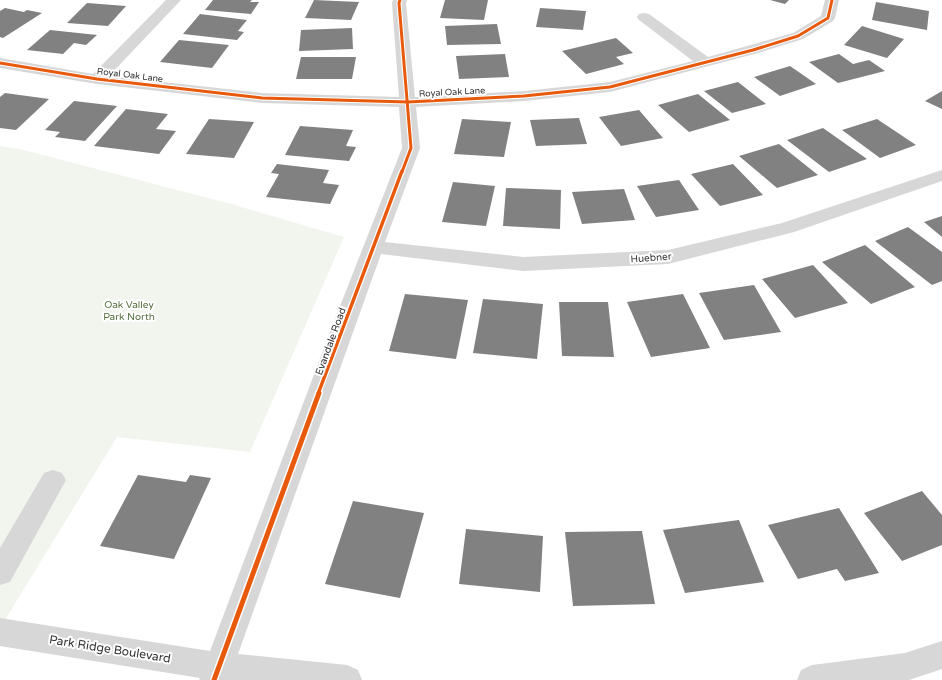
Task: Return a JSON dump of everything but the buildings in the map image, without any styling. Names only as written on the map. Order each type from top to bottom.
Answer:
[{"type":"street","points":[[97,79],[174,0]]},
{"type":"street","name":"Evandale Road","points":[[217,673],[373,247],[411,148],[399,3],[400,0]]},
{"type":"street","name":"Royal Oak Lane","points":[[0,63],[97,79],[262,98],[347,102],[408,102],[524,96],[610,87],[754,50],[798,36],[828,18],[832,0]]},
{"type":"street","points":[[644,17],[705,62]]},
{"type":"street","name":"Huebner","points":[[373,247],[523,264],[668,257],[787,228],[942,175]]},
{"type":"street","points":[[0,573],[53,480]]},
{"type":"street","name":"Park Ridge Boulevard","points":[[0,632],[217,673],[347,680]]},
{"type":"street","points":[[818,680],[905,667],[942,655]]},
{"type":"green space","name":"Oak Valley Park North","points":[[0,146],[20,149],[231,204],[344,237],[250,452],[117,437],[0,628]]},
{"type":"cycle path","points":[[214,680],[344,324],[411,148],[399,3],[400,0]]},
{"type":"cycle path","points":[[0,63],[97,79],[262,98],[408,102],[524,96],[610,87],[753,50],[798,36],[828,18],[832,0]]}]
